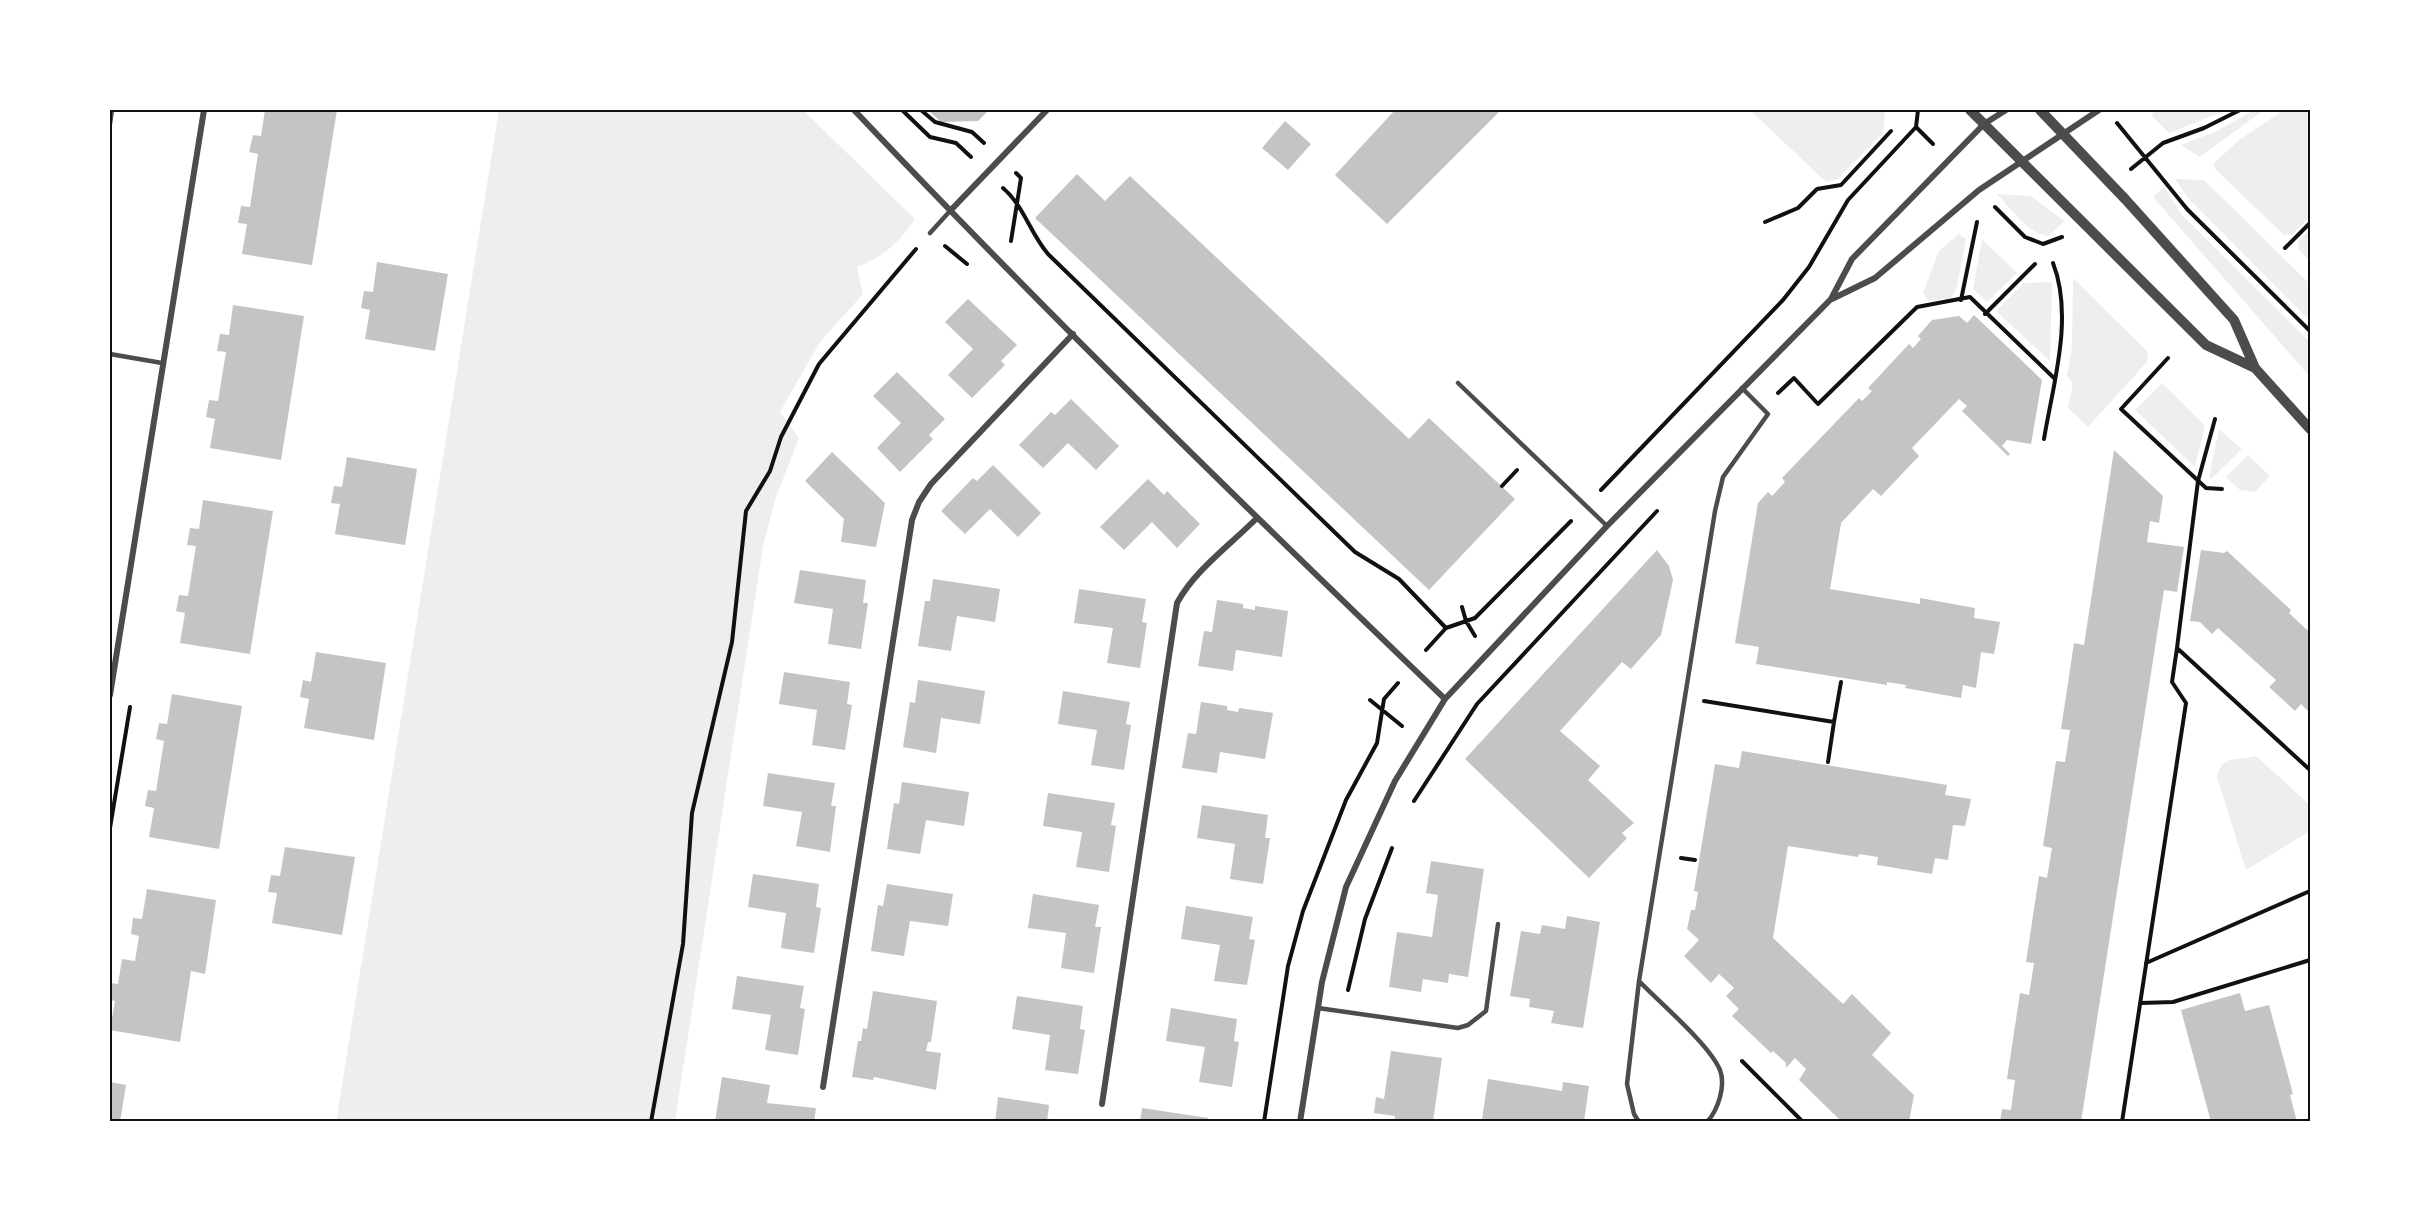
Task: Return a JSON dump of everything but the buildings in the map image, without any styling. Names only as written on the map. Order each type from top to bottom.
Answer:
[{"type":"street","points":[[110,695],[204,110]]},
{"type":"street","points":[[854,110],[950,211],[1257,518],[1444,699]]},
{"type":"street","points":[[950,211],[1047,110]]},
{"type":"street","points":[[1970,110],[2206,345],[2255,368]]},
{"type":"street","points":[[1300,1122],[1318,1008],[1346,886],[1392,786],[1444,699],[1607,526],[1831,299],[1852,259],[1984,124],[2006,110]]},
{"type":"street","points":[[2040,110],[2063,132],[2234,320],[2255,368],[2310,429]]},
{"type":"street","points":[[1831,299],[1875,278],[1942,218],[2021,160],[2098,110]]},
{"type":"street","points":[[823,1087],[912,520],[919,502],[931,484],[1073,334]]},
{"type":"street","points":[[1102,1104],[1177,603],[1184,590],[1199,574],[1257,518]]},
{"type":"lane","points":[[110,124],[112,110]]},
{"type":"lane","points":[[930,233],[950,211]]},
{"type":"lane","points":[[110,354],[162,363]]},
{"type":"lane","points":[[1458,383],[1607,526]]},
{"type":"lane","points":[[1639,1122],[1634,1114],[1627,1084],[1639,981],[1715,511],[1723,477],[1768,414],[1742,388]]},
{"type":"lane","points":[[1318,1008],[1458,1028],[1468,1025],[1486,1011],[1498,924]]},
{"type":"lane","points":[[1639,981],[1711,1055],[1721,1072],[1721,1093],[1714,1114],[1707,1122]]},
{"type":"path","points":[[902,110],[930,137],[956,143],[971,157]]},
{"type":"path","points":[[921,110],[935,122],[972,132],[1021,178],[1011,241]]},
{"type":"path","points":[[1427,650],[1446,628],[1475,618],[1586,506],[1783,300],[1809,267],[1848,200],[1916,127],[1918,110]]},
{"type":"path","points":[[2128,173],[2145,155],[2163,143],[2204,128],[2240,110]]},
{"type":"path","points":[[2116,122],[2187,209],[2310,331]]},
{"type":"path","points":[[1916,127],[1936,147]]},
{"type":"path","points":[[1765,222],[1798,208],[1817,189],[1841,185],[1891,131]]},
{"type":"path","points":[[987,172],[1017,202],[1035,236],[1048,254],[1354,552],[1399,579],[1446,628]]},
{"type":"path","points":[[1987,198],[2025,237],[2043,244],[2059,241],[2065,235]]},
{"type":"path","points":[[1961,301],[1978,218]]},
{"type":"path","points":[[2285,248],[2310,223]]},
{"type":"path","points":[[651,1122],[683,944],[692,813],[732,642],[746,511],[770,471],[781,437],[819,363],[930,233],[970,266]]},
{"type":"path","points":[[2044,439],[2061,335],[2060,280],[2054,263]]},
{"type":"path","points":[[1985,314],[2035,264]]},
{"type":"path","points":[[1761,407],[1794,378],[1818,404],[1917,308],[1961,301],[1970,297],[1985,314],[2054,378]]},
{"type":"path","points":[[2168,357],[2121,408],[2206,488],[2222,489]]},
{"type":"path","points":[[2122,1122],[2186,703],[2172,682],[2198,481],[2215,419]]},
{"type":"path","points":[[1410,809],[1442,755],[1477,704],[1659,510]]},
{"type":"path","points":[[1462,607],[1474,636]]},
{"type":"path","points":[[2177,648],[2310,770]]},
{"type":"path","points":[[1828,762],[1841,682]]},
{"type":"path","points":[[1370,700],[1406,730]]},
{"type":"path","points":[[1699,711],[1701,700],[1834,722]]},
{"type":"path","points":[[1343,1011],[1365,919],[1396,838]]},
{"type":"path","points":[[1675,856],[1695,860]]},
{"type":"path","points":[[2146,963],[2310,891]]},
{"type":"path","points":[[2140,1003],[2173,1002],[2310,960]]},
{"type":"path","points":[[1737,1056],[1803,1122]]},
{"type":"shaded area","points":[[499,110],[807,110],[806,113],[915,219],[890,248],[875,259],[857,267],[863,294],[820,342],[780,412],[799,438],[776,497],[763,546],[675,1121],[336,1122]]},
{"type":"shaded area","points":[[1750,110],[1885,110],[1883,133],[1838,179],[1826,182]]},
{"type":"shaded area","points":[[2158,110],[2227,110],[2169,133],[2153,117],[2152,114]]},
{"type":"shaded area","points":[[2254,110],[2264,110],[2200,157],[2181,145],[2217,131]]},
{"type":"shaded area","points":[[2284,110],[2310,110],[2310,216],[2292,235],[2284,235],[2215,169],[2214,163],[2239,140]]},
{"type":"shaded area","points":[[2175,179],[2204,180],[2310,284],[2310,321],[2188,198]]},
{"type":"shaded area","points":[[2164,187],[2182,215],[2310,342],[2310,377],[2153,197]]},
{"type":"shaded area","points":[[1997,194],[2031,196],[2064,221],[2049,236],[2041,234],[2020,220]]},
{"type":"shaded area","points":[[2310,229],[2310,261],[2299,250],[2298,242]]},
{"type":"shaded area","points":[[1959,234],[1966,239],[1957,287],[1951,298],[1928,301],[1923,293],[1939,251]]},
{"type":"shaded area","points":[[1982,239],[2017,273],[1987,302],[1973,289]]},
{"type":"shaded area","points":[[2073,278],[2148,352],[2147,362],[2088,427],[2068,408],[2073,383],[2067,376],[2072,347]]},
{"type":"shaded area","points":[[2052,282],[2050,361],[1996,311],[2024,283]]},
{"type":"shaded area","points":[[2162,383],[2205,426],[2195,467],[2135,410]]},
{"type":"shaded area","points":[[2219,429],[2242,449],[2211,479],[2209,477]]},
{"type":"shaded area","points":[[2248,455],[2270,476],[2255,492],[2240,490],[2226,477]]},
{"type":"shaded area","points":[[2256,756],[2310,805],[2310,831],[2246,870],[2217,777],[2219,770],[2227,762]]}]
